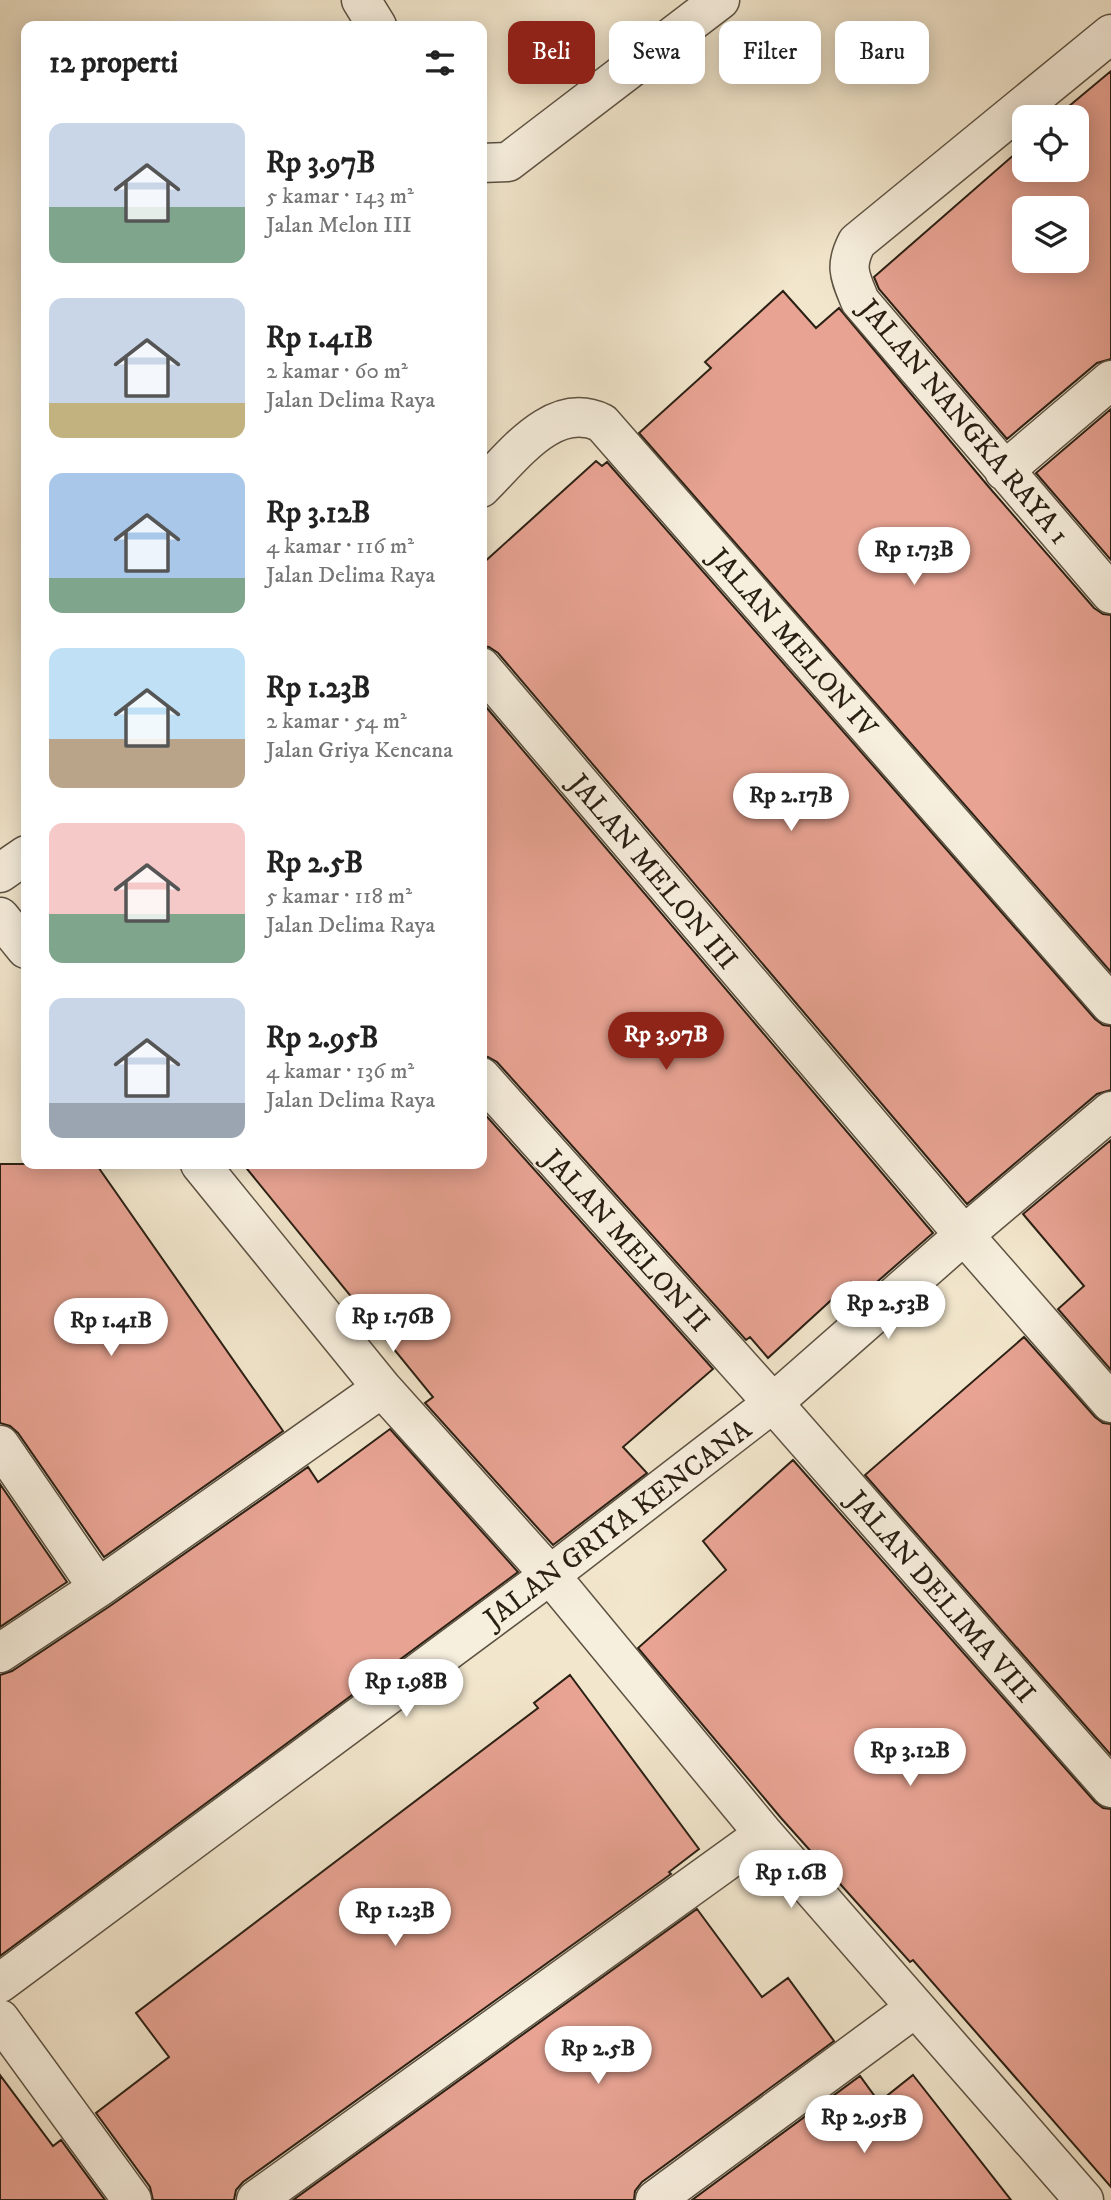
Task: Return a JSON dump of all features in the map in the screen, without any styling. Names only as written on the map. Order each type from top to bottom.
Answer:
[{"type":"street","points":[[360,0],[374,21]]},
{"type":"street","points":[[487,163],[508,162],[699,6]]},
{"type":"street","name":"JALAN NANGKA RAYA 1","points":[[1111,34],[857,242],[849,258],[851,277],[860,301],[1111,594]]},
{"type":"street","points":[[1004,471],[1111,380]]},
{"type":"street","name":"JALAN MELON IV","points":[[487,482],[540,431],[558,421],[573,416],[589,416],[602,423],[1111,1005]]},
{"type":"street","name":"JALAN MELON III","points":[[487,674],[964,1235],[1111,1403]]},
{"type":"street","points":[[0,873],[21,858]]},
{"type":"street","points":[[0,917],[21,944]]},
{"type":"street","name":"JALAN MELON II","points":[[487,1084],[773,1403]]},
{"type":"street","name":"JALAN GRIYA KENCANA","points":[[0,1983],[550,1576],[773,1403],[964,1235],[1111,1111]]},
{"type":"street","points":[[204,1169],[382,1388],[550,1576],[764,1834],[1084,2200]]},
{"type":"street","points":[[0,1653],[382,1388]]},
{"type":"street","name":"JALAN DELIMA VIII","points":[[773,1403],[1111,1788]]},
{"type":"street","points":[[0,1445],[97,1588]]},
{"type":"street","points":[[256,2200],[764,1834]]},
{"type":"street","points":[[655,2200],[915,2008]]},
{"type":"street","points":[[0,2019],[132,2200]]},
{"type":"building","points":[[1111,71],[1111,359],[1097,363],[1007,439],[879,289],[874,277],[1012,156],[1012,182],[1089,182],[1089,105],[1070,105]]},
{"type":"building","points":[[783,291],[816,328],[839,308],[1094,608],[1103,614],[1111,615],[1111,972],[639,433],[711,368],[705,362]]},
{"type":"building","points":[[1111,409],[1111,560],[1036,473]]},
{"type":"building","points":[[596,461],[602,466],[607,462],[1095,1019],[1103,1025],[1111,1026],[1111,1090],[1097,1094],[967,1204],[498,653],[487,647],[487,560]]},
{"type":"building","points":[[487,708],[933,1233],[862,1295],[851,1282],[768,1358],[750,1337],[746,1340],[497,1062],[488,1057]]},
{"type":"building","points":[[487,1117],[713,1369],[623,1447],[647,1473],[553,1545],[425,1403],[433,1397],[247,1169],[487,1169]]},
{"type":"building","points":[[1111,1140],[1111,1370],[1058,1309],[1084,1286],[1023,1214]]},
{"type":"building","points":[[0,1164],[21,1164],[21,1169],[100,1169],[283,1431],[104,1557],[18,1433],[10,1426],[0,1423]]},
{"type":"building","points":[[1024,1337],[1095,1417],[1103,1423],[1111,1424],[1111,1755],[865,1475]]},
{"type":"building","points":[[390,1429],[518,1572],[0,1956],[0,1675],[12,1671],[110,1606],[308,1467],[318,1482]]},
{"type":"building","points":[[793,1460],[1095,1802],[1103,1808],[1111,1809],[1111,2187],[913,1960],[910,1962],[781,1818],[638,1648],[726,1570],[703,1541]]},
{"type":"building","points":[[0,1484],[67,1582],[0,1627]]},
{"type":"building","points":[[570,1675],[699,1849],[669,1872],[671,1874],[243,2182],[236,2190],[234,2200],[153,2200],[150,2187],[96,2113],[169,2057],[136,2013],[538,1708],[534,1703]]},
{"type":"building","points":[[697,1909],[762,1997],[788,1978],[834,2041],[642,2182],[635,2191],[634,2200],[293,2200]]},
{"type":"building","points":[[0,2075],[53,2146],[61,2140],[105,2200],[0,2200]]},
{"type":"building","points":[[913,2075],[1011,2200],[692,2200],[860,2076],[879,2102]]}]
